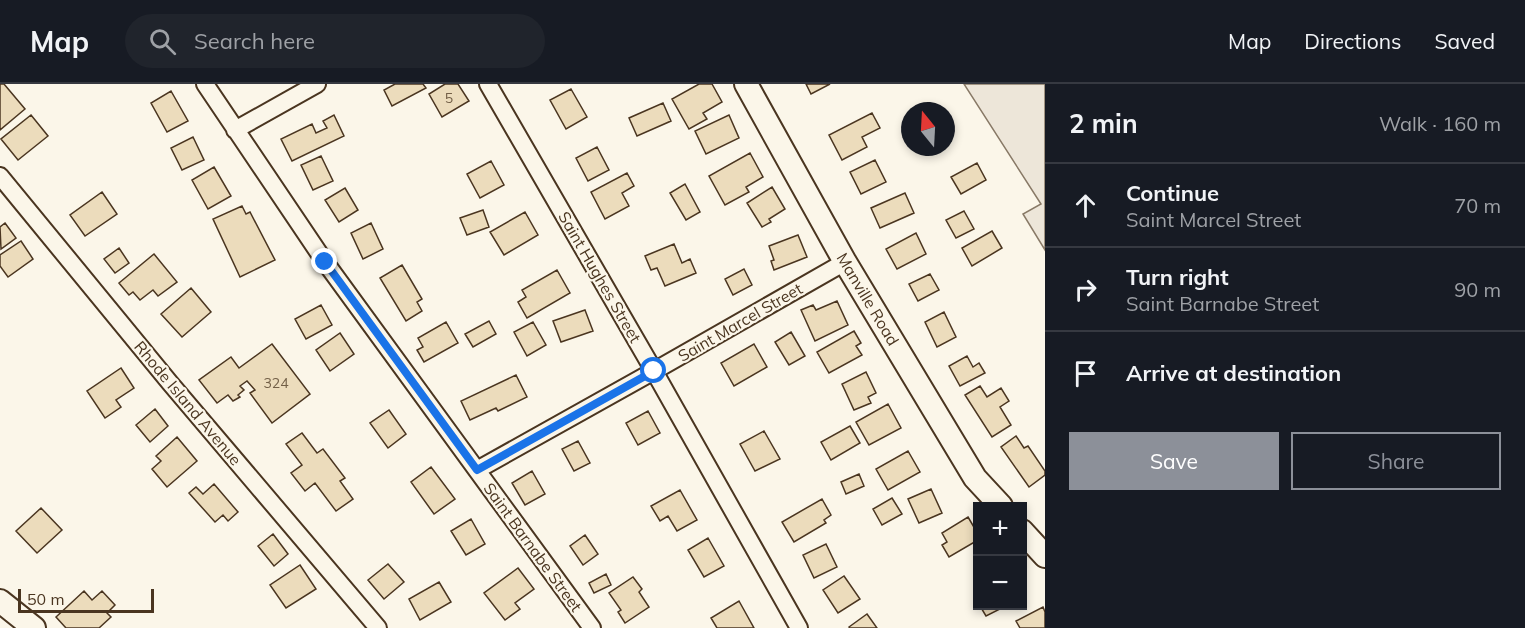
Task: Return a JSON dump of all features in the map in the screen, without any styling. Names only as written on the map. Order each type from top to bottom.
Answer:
[{"type":"main road","name":"Manville Road","points":[[746,84],[845,262],[975,478],[997,502]]},
{"type":"main road","points":[[1027,536],[1045,556]]},
{"type":"main road","points":[[0,601],[34,628]]},
{"type":"street","name":"Saint Barnabe Street","points":[[205,84],[325,262],[592,628]]},
{"type":"street","points":[[235,130],[317,84]]},
{"type":"street","name":"Saint Hughes Street","points":[[488,84],[799,628]]},
{"type":"street","name":"Rhode Island Avenue","points":[[0,176],[170,383],[378,628]]},
{"type":"street","name":"Saint Marcel Street","points":[[477,470],[845,262]]},
{"type":"shaded area","points":[[964,84],[1045,84],[1045,250],[1023,214],[1041,204]]},
{"type":"building","points":[[0,84],[4,84],[25,109],[0,130]]},
{"type":"building","points":[[395,84],[423,84],[426,88],[392,106],[384,90]]},
{"type":"building","points":[[445,84],[458,84],[469,101],[442,117],[429,94]]},
{"type":"building","points":[[699,84],[712,84],[722,102],[703,113],[707,119],[689,129],[672,99]]},
{"type":"building","points":[[806,84],[830,84],[811,94]]},
{"type":"building","points":[[571,89],[587,117],[566,129],[550,100]]},
{"type":"building","points":[[171,91],[188,121],[167,132],[151,103]]},
{"type":"building","points":[[663,103],[671,121],[637,136],[629,118]]},
{"type":"building","points":[[872,113],[880,128],[862,137],[867,147],[842,160],[829,135]]},
{"type":"building","points":[[31,115],[48,136],[18,160],[1,139]]},
{"type":"building","points":[[334,115],[344,136],[292,161],[281,139],[312,124],[316,133],[327,128],[323,121]]},
{"type":"building","points":[[729,115],[739,138],[706,154],[695,131]]},
{"type":"building","points":[[193,137],[204,160],[182,170],[171,148]]},
{"type":"building","points":[[597,147],[609,170],[588,181],[576,158]]},
{"type":"building","points":[[750,153],[763,177],[746,187],[749,192],[725,205],[709,176]]},
{"type":"building","points":[[321,156],[333,181],[313,190],[301,165]]},
{"type":"building","points":[[875,160],[886,182],[861,194],[850,172]]},
{"type":"building","points":[[491,161],[504,185],[480,198],[467,174]]},
{"type":"building","points":[[977,163],[986,180],[961,194],[951,177]]},
{"type":"building","points":[[214,167],[231,196],[208,209],[192,180]]},
{"type":"building","points":[[627,173],[634,186],[622,193],[629,206],[605,219],[591,192]]},
{"type":"building","points":[[685,184],[700,212],[686,220],[670,193]]},
{"type":"building","points":[[772,187],[785,209],[769,219],[771,222],[762,227],[747,203]]},
{"type":"building","points":[[345,188],[358,210],[339,222],[325,200]]},
{"type":"building","points":[[102,192],[117,214],[85,236],[70,215]]},
{"type":"building","points":[[905,193],[914,213],[880,228],[871,208]]},
{"type":"building","points":[[242,206],[246,214],[250,212],[275,260],[240,277],[213,219]]},
{"type":"building","points":[[483,210],[489,227],[467,235],[460,218]]},
{"type":"building","points":[[964,211],[974,229],[956,238],[946,220]]},
{"type":"building","points":[[525,212],[538,235],[504,255],[490,232]]},
{"type":"building","points":[[5,223],[16,238],[1,249],[0,227]]},
{"type":"building","points":[[371,223],[383,249],[363,259],[351,233]]},
{"type":"building","points":[[992,231],[1002,248],[972,266],[962,248]]},
{"type":"building","points":[[916,233],[926,254],[897,269],[886,249]]},
{"type":"building","points":[[798,235],[807,257],[774,270],[771,261],[774,260],[769,246]]},
{"type":"building","points":[[21,241],[33,259],[8,277],[0,266],[0,255]]},
{"type":"building","points":[[674,244],[682,263],[690,259],[696,273],[665,286],[657,268],[651,270],[645,256]]},
{"type":"building","points":[[119,248],[129,263],[115,273],[104,259]]},
{"type":"building","points":[[154,254],[177,282],[158,296],[153,290],[140,300],[133,292],[129,295],[119,283]]},
{"type":"building","points":[[402,265],[422,299],[417,302],[422,311],[406,321],[380,278]]},
{"type":"building","points":[[744,269],[752,285],[733,295],[725,279]]},
{"type":"building","points":[[557,270],[570,293],[527,318],[518,302],[526,297],[522,290]]},
{"type":"building","points":[[930,274],[939,290],[918,301],[909,284]]},
{"type":"building","points":[[191,288],[211,312],[182,337],[161,314]]},
{"type":"building","points":[[837,301],[848,325],[815,341],[801,310],[813,305],[816,310]]},
{"type":"building","points":[[321,305],[332,325],[306,339],[295,319]]},
{"type":"building","points":[[585,310],[593,331],[561,342],[553,321]]},
{"type":"building","points":[[944,312],[956,337],[937,347],[925,322]]},
{"type":"building","points":[[489,321],[496,334],[473,347],[465,334]]},
{"type":"building","points":[[446,322],[458,343],[424,362],[417,350],[423,347],[418,338]]},
{"type":"building","points":[[533,322],[546,345],[527,356],[514,332]]},
{"type":"building","points":[[854,331],[861,343],[856,346],[862,355],[829,373],[817,352]]},
{"type":"building","points":[[791,332],[805,356],[789,365],[775,342]]},
{"type":"building","points":[[340,333],[354,354],[330,371],[316,350]]},
{"type":"building","points":[[272,344],[310,394],[272,423],[250,393],[255,390],[247,381],[240,386],[244,390],[238,395],[240,397],[233,401],[228,395],[217,403],[199,380],[231,357],[239,368]]},
{"type":"building","points":[[754,344],[767,367],[734,386],[721,363]]},
{"type":"building","points":[[967,356],[973,367],[979,363],[985,373],[960,386],[949,366]]},
{"type":"building","points":[[121,368],[134,388],[116,400],[121,407],[105,418],[87,391]]},
{"type":"building","points":[[866,372],[876,393],[868,397],[871,403],[854,410],[842,384]]},
{"type":"building","points":[[516,375],[527,397],[498,411],[496,408],[470,420],[461,401]]},
{"type":"building","points":[[980,386],[987,397],[1001,388],[1009,401],[1000,407],[1011,425],[992,437],[965,395]]},
{"type":"building","points":[[888,404],[901,428],[869,445],[856,422]]},
{"type":"building","points":[[155,409],[168,426],[150,442],[136,425]]},
{"type":"building","points":[[389,410],[406,434],[388,448],[370,423]]},
{"type":"building","points":[[648,411],[660,433],[638,445],[626,423]]},
{"type":"building","points":[[850,426],[860,443],[831,460],[821,442]]},
{"type":"building","points":[[764,431],[780,459],[755,471],[740,444]]},
{"type":"building","points":[[302,433],[317,453],[323,449],[345,478],[340,481],[353,499],[336,511],[315,483],[305,491],[291,473],[302,465],[286,444]]},
{"type":"building","points":[[1016,436],[1024,448],[1028,446],[1045,471],[1045,475],[1029,487],[1001,447]]},
{"type":"building","points":[[177,437],[197,461],[167,487],[152,469],[161,461],[156,456]]},
{"type":"building","points":[[578,441],[590,463],[574,471],[562,449]]},
{"type":"building","points":[[908,451],[920,472],[888,490],[876,469]]},
{"type":"building","points":[[431,467],[455,499],[434,514],[411,482]]},
{"type":"building","points":[[532,471],[545,494],[525,505],[512,483]]},
{"type":"building","points":[[859,474],[864,486],[846,494],[841,482]]},
{"type":"building","points":[[214,484],[238,512],[228,521],[223,515],[215,522],[189,493],[196,487],[203,494]]},
{"type":"building","points":[[931,489],[942,513],[919,523],[908,499]]},
{"type":"building","points":[[680,490],[697,520],[677,531],[668,516],[660,521],[651,506]]},
{"type":"building","points":[[892,498],[902,514],[882,525],[873,509]]},
{"type":"building","points":[[822,499],[831,515],[824,520],[826,523],[794,542],[782,522]]},
{"type":"building","points":[[41,508],[62,530],[37,553],[16,531]]},
{"type":"building","points":[[968,517],[973,526],[973,543],[949,557],[942,545],[947,542],[942,533]]},
{"type":"building","points":[[471,519],[485,544],[466,555],[451,531]]},
{"type":"building","points":[[273,534],[288,554],[274,566],[258,546]]},
{"type":"building","points":[[585,535],[598,554],[583,565],[570,546]]},
{"type":"building","points":[[708,538],[724,566],[704,577],[688,550]]},
{"type":"building","points":[[826,544],[837,567],[814,578],[803,555]]},
{"type":"building","points":[[388,564],[404,582],[384,599],[368,580]]},
{"type":"building","points":[[300,565],[316,589],[286,608],[270,585]]},
{"type":"building","points":[[518,568],[534,589],[515,603],[520,609],[505,620],[484,593]]},
{"type":"building","points":[[606,574],[611,585],[594,593],[589,583]]},
{"type":"building","points":[[844,576],[860,599],[838,613],[823,590]]},
{"type":"building","points":[[633,577],[642,589],[639,592],[649,607],[625,623],[618,612],[621,610],[609,593]]},
{"type":"building","points":[[439,582],[451,602],[420,620],[409,599]]},
{"type":"building","points":[[84,591],[92,600],[102,591],[115,605],[107,613],[111,617],[99,628],[66,628],[56,617]]},
{"type":"building","points":[[739,601],[754,628],[717,628],[711,618]]},
{"type":"building","points":[[1043,607],[1045,628],[1020,628],[1016,621]]},
{"type":"building","points":[[982,610],[998,610],[986,616]]},
{"type":"building","points":[[867,614],[877,628],[849,627]]},
{"type":"route","points":[[325,262],[477,470],[654,371]]}]
